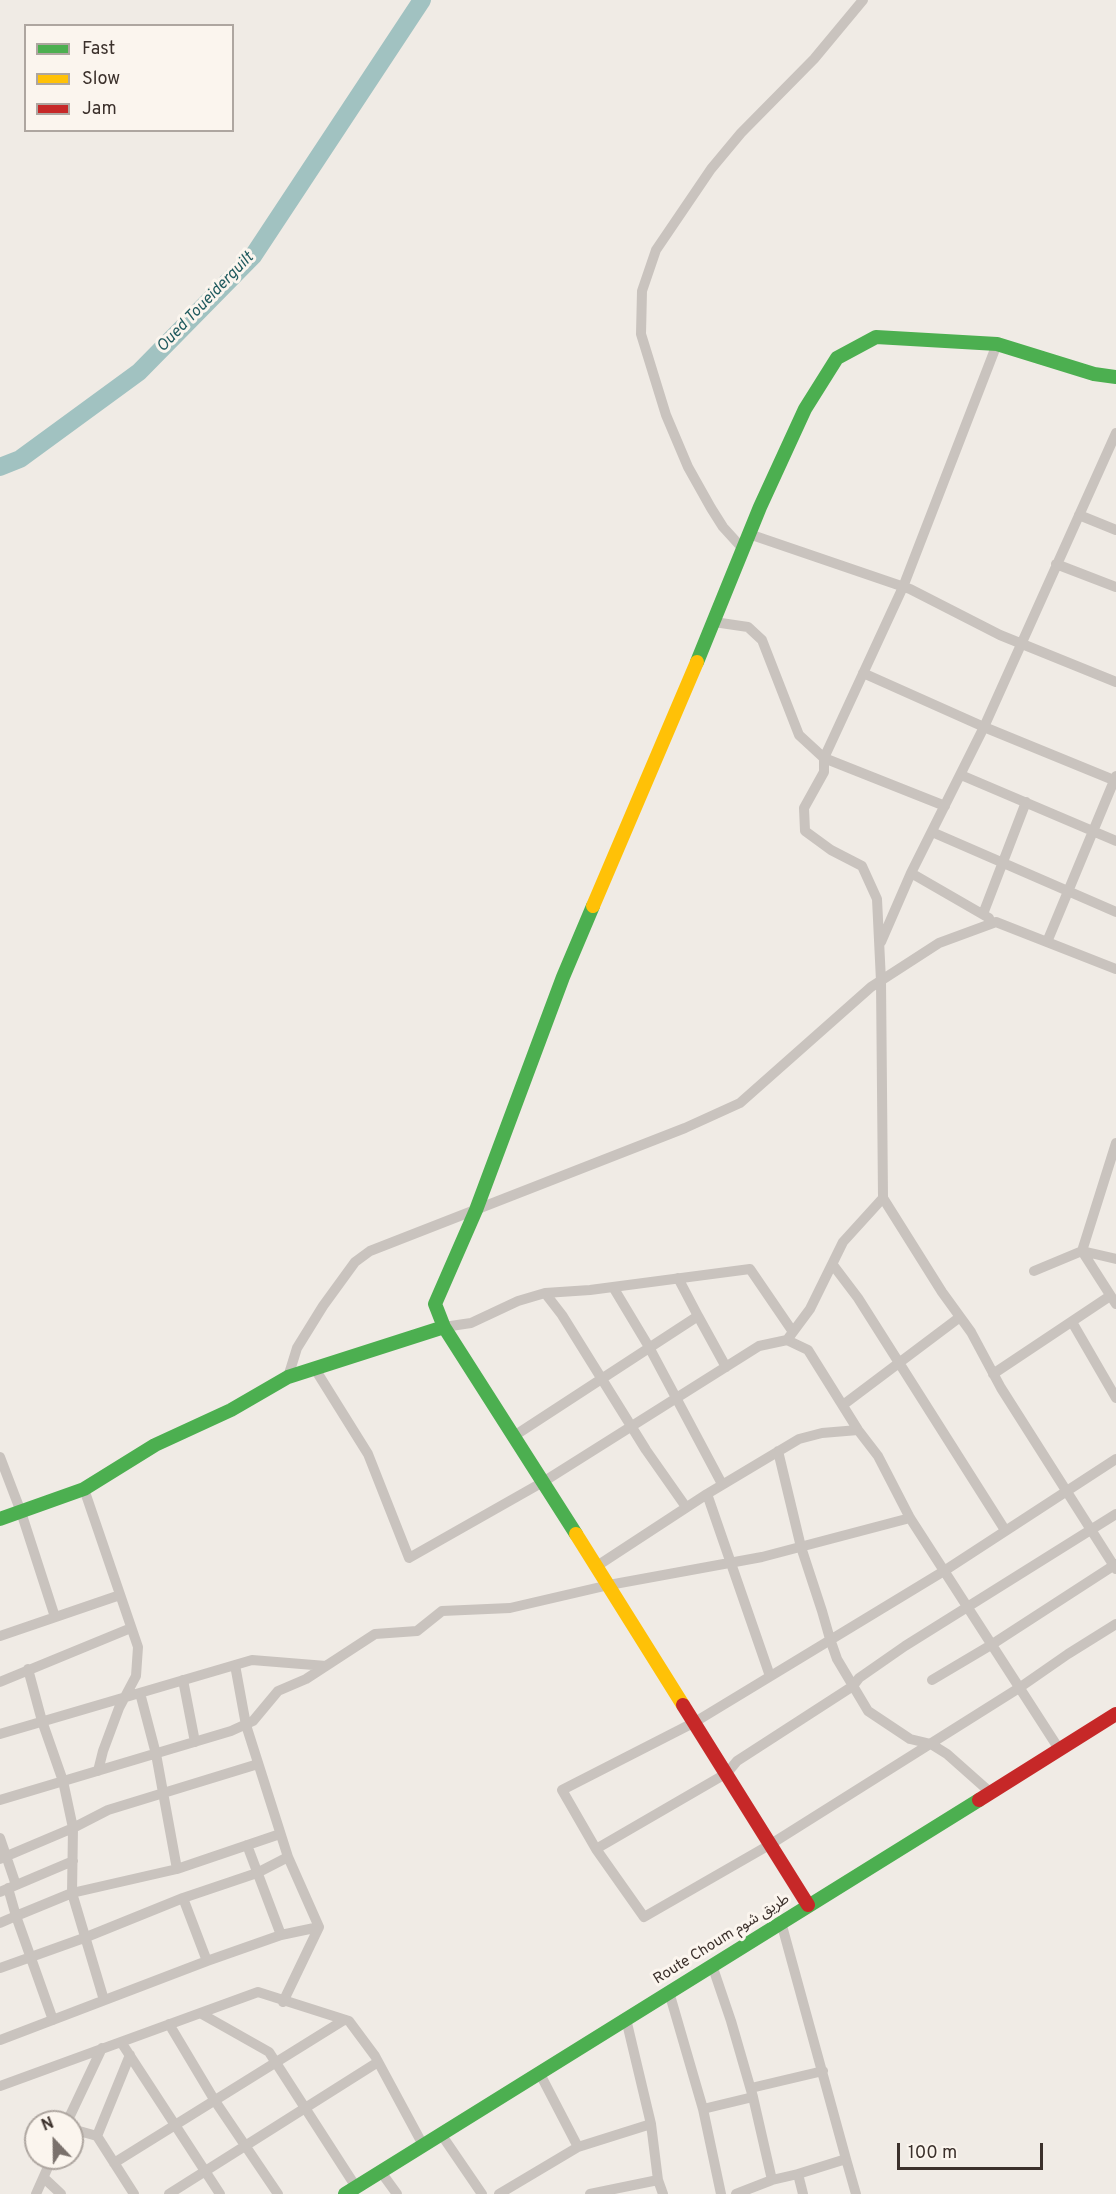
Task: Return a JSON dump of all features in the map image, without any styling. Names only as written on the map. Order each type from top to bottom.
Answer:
[{"type":"main road","points":[[808,1905],[609,1584],[444,1327],[435,1304],[476,1210],[563,977],[749,534],[805,409],[837,358],[876,337],[997,344],[1094,374],[1116,377]]},
{"type":"main road","points":[[0,1520],[84,1490],[101,1477],[155,1445],[231,1410],[288,1377],[444,1327]]},
{"type":"main road","name":"Route Choum طريق شوم","points":[[351,2191],[1116,1714]]},
{"type":"street","points":[[743,549],[723,528],[711,508],[688,467],[669,424],[641,333],[642,291],[656,250],[711,169],[741,134],[814,59],[863,0]]},
{"type":"street","points":[[933,1680],[1115,1566],[1065,1491],[960,1317],[884,1198],[881,981],[877,899],[862,866],[831,850],[805,831],[804,808],[824,772],[824,758],[903,587],[997,344]]},
{"type":"street","points":[[879,945],[911,873],[984,727],[1116,433]]},
{"type":"street","points":[[1079,515],[1116,530]]},
{"type":"street","points":[[749,534],[903,587],[1000,635],[1116,682]]},
{"type":"street","points":[[1056,564],[1116,587]]},
{"type":"street","points":[[714,622],[748,627],[762,640],[799,735],[824,758],[945,806]]},
{"type":"street","points":[[863,673],[984,727],[1116,779],[1047,942]]},
{"type":"street","points":[[961,775],[1116,841]]},
{"type":"street","points":[[983,914],[1026,802]]},
{"type":"street","points":[[932,832],[1116,912]]},
{"type":"street","points":[[911,873],[996,922],[1115,965]]},
{"type":"street","points":[[288,1377],[297,1348],[323,1306],[355,1262],[370,1251],[685,1128],[740,1103],[871,987],[939,943],[996,922]]},
{"type":"street","points":[[993,1374],[1072,1322],[1113,1300],[1082,1251],[1116,1143]]},
{"type":"street","points":[[315,1369],[368,1454],[409,1558],[543,1482],[759,1346],[790,1336],[810,1310],[843,1242],[884,1198]]},
{"type":"street","points":[[1035,1270],[1082,1251],[1116,1259]]},
{"type":"street","points":[[833,1265],[858,1298],[1005,1530]]},
{"type":"street","points":[[444,1327],[471,1323],[518,1301],[545,1293],[613,1287],[750,1269],[790,1336],[808,1350],[858,1431],[878,1456],[910,1518],[1059,1749]]},
{"type":"street","points":[[678,1278],[726,1367]]},
{"type":"street","points":[[613,1287],[649,1347],[722,1484]]},
{"type":"street","points":[[545,1293],[562,1315],[632,1428],[686,1507]]},
{"type":"street","points":[[514,1436],[698,1316]]},
{"type":"street","points":[[843,1405],[960,1317]]},
{"type":"street","points":[[1072,1322],[1116,1398]]},
{"type":"street","points":[[597,1566],[722,1484],[799,1439],[858,1431]]},
{"type":"street","points":[[778,1451],[801,1547],[830,1639],[837,1659],[868,1711],[910,1739],[932,1744],[992,1793]]},
{"type":"street","points":[[0,1457],[21,1512],[55,1617]]},
{"type":"street","points":[[1116,1459],[944,1570],[694,1722],[562,1790],[596,1849],[644,1917],[771,1844],[932,1744],[1116,1624]]},
{"type":"street","points":[[84,1490],[138,1647],[136,1676],[124,1698],[103,1751],[98,1771]]},
{"type":"street","points":[[707,1494],[770,1676]]},
{"type":"street","points":[[596,1849],[727,1773],[737,1761],[853,1686],[859,1678],[1116,1514]]},
{"type":"street","points":[[0,1800],[246,1725],[253,1721],[278,1691],[306,1679],[375,1634],[417,1631],[442,1611],[510,1608],[609,1584],[731,1563],[910,1518]]},
{"type":"street","points":[[0,1636],[120,1595]]},
{"type":"street","points":[[0,1682],[131,1628]]},
{"type":"street","points":[[0,1734],[252,1660],[326,1666]]},
{"type":"street","points":[[235,1665],[246,1725],[280,1834],[319,1927],[283,2002]]},
{"type":"street","points":[[28,1669],[42,1721],[63,1781],[74,1828],[72,1893],[104,2000]]},
{"type":"street","points":[[183,1680],[195,1742]]},
{"type":"street","points":[[140,1693],[156,1754],[177,1869]]},
{"type":"street","points":[[3,1858],[74,1828],[108,1810],[258,1764]]},
{"type":"street","points":[[0,1923],[72,1893],[177,1869],[280,1834]]},
{"type":"street","points":[[0,1838],[8,1889],[29,1957],[53,2020]]},
{"type":"street","points":[[247,1845],[281,1935]]},
{"type":"street","points":[[0,1968],[84,1938],[183,1898],[257,1873],[288,1857]]},
{"type":"street","points":[[8,1889],[74,1862]]},
{"type":"street","points":[[183,1898],[207,1961]]},
{"type":"street","points":[[781,1922],[856,2194]]},
{"type":"street","points":[[0,2040],[207,1961],[281,1935],[319,1927]]},
{"type":"street","points":[[712,1965],[752,2093],[772,2180]]},
{"type":"street","points":[[0,2086],[258,1992],[283,2002],[349,2021],[378,2062],[423,2145]]},
{"type":"street","points":[[669,1992],[703,2109],[721,2194]]},
{"type":"street","points":[[201,2013],[269,2052],[351,2191]]},
{"type":"street","points":[[626,2019],[651,2124],[658,2180],[663,2194]]},
{"type":"street","points":[[114,2163],[344,2020]]},
{"type":"street","points":[[169,2024],[215,2101],[278,2194]]},
{"type":"street","points":[[121,2042],[220,2194]]},
{"type":"street","points":[[73,2110],[102,2048]]},
{"type":"street","points":[[97,2136],[130,2055]]},
{"type":"street","points":[[169,2194],[378,2062]]},
{"type":"street","points":[[703,2109],[823,2071]]},
{"type":"street","points":[[539,2072],[578,2147]]},
{"type":"street","points":[[504,2193],[578,2147],[651,2124]]},
{"type":"street","points":[[84,2132],[97,2136],[134,2194]]},
{"type":"street","points":[[441,2134],[482,2194]]},
{"type":"street","points":[[736,2194],[772,2180],[846,2159]]},
{"type":"street","points":[[36,2194],[47,2170]]},
{"type":"street","points":[[381,2172],[397,2194]]},
{"type":"street","points":[[798,2174],[803,2194]]},
{"type":"street","points":[[44,2178],[61,2194]]},
{"type":"street","points":[[590,2194],[658,2180]]},
{"type":"waterway","name":"Oued Toueiderguilt","points":[[0,467],[20,459],[139,372],[253,256],[422,0]]},
{"type":"traffic: fast","points":[[697,662],[760,507],[805,409],[837,358],[876,337],[997,344],[1094,374],[1116,377]]},
{"type":"traffic: fast","points":[[576,1534],[444,1327],[435,1304],[476,1210],[563,977],[593,906]]},
{"type":"traffic: fast","points":[[0,1519],[84,1489],[155,1445],[231,1410],[288,1377],[444,1327]]},
{"type":"traffic: fast","points":[[345,2194],[979,1800]]},
{"type":"traffic: slow","points":[[593,906],[697,662]]},
{"type":"traffic: slow","points":[[576,1534],[683,1705]]},
{"type":"traffic: jam","points":[[683,1705],[808,1905]]},
{"type":"traffic: jam","points":[[979,1800],[1116,1714]]}]
